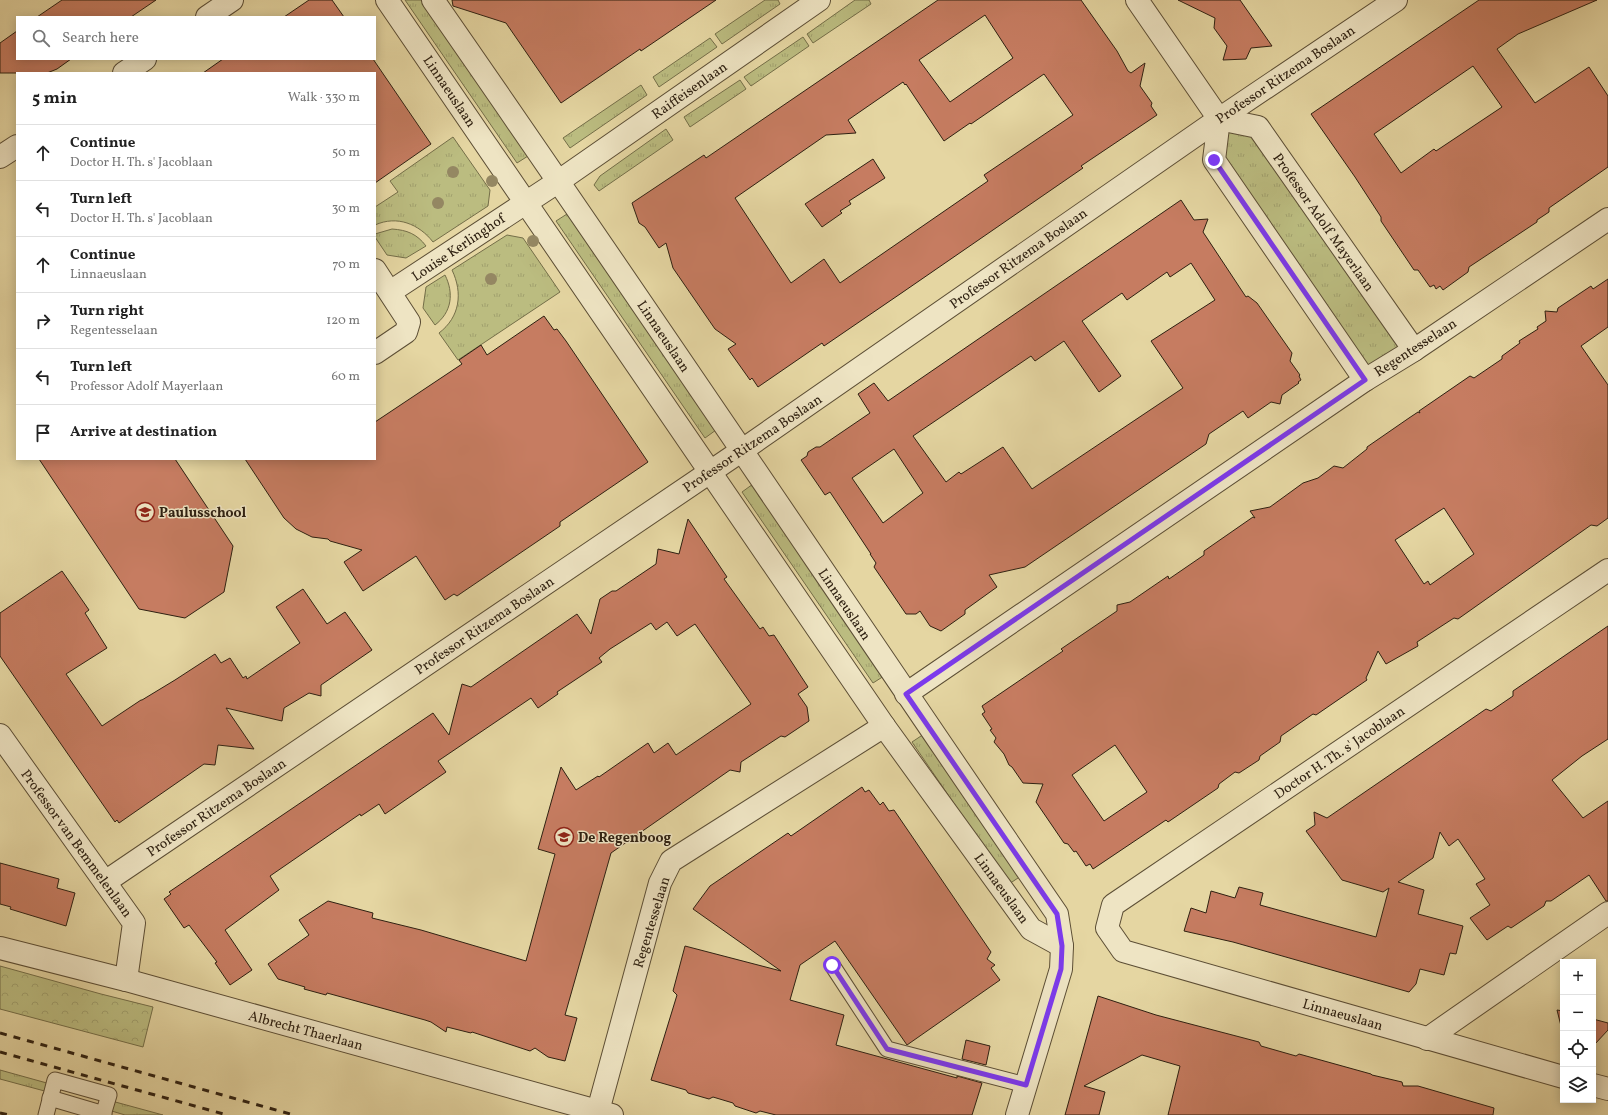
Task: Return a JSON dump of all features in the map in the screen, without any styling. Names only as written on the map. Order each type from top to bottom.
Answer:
[{"type":"street","points":[[208,16],[232,0]]},
{"type":"street","name":"Linnaeuslaan","points":[[387,0],[884,726],[1031,929],[1062,946]]},
{"type":"street","name":"Linnaeuslaan","points":[[433,0],[559,181],[906,694],[1057,914],[1062,946]]},
{"type":"street","name":"Raiffeisenlaan","points":[[559,181],[819,0]]},
{"type":"street","points":[[1137,0],[1219,118],[1214,160],[1365,380]]},
{"type":"street","name":"Professor Ritzema Boslaan","points":[[105,882],[741,451],[1219,118],[1396,0]]},
{"type":"street","points":[[126,72],[144,60]]},
{"type":"street","name":"Professor Adolf Mayerlaan","points":[[1219,118],[1258,127],[1414,350]]},
{"type":"street","points":[[0,157],[16,147]]},
{"type":"street","points":[[526,202],[559,181]]},
{"type":"street","name":"Louise Kerlinghof","points":[[390,292],[526,202]]},
{"type":"street","name":"Regentesselaan","points":[[906,694],[1365,380],[1414,350],[1608,219]]},
{"type":"street","points":[[376,271],[409,322],[406,332],[376,352]]},
{"type":"street","name":"Doctor H. Th. s' Jacoblaan","points":[[1123,951],[1106,928],[1113,905],[1608,570]]},
{"type":"street","name":"Regentesselaan","points":[[605,1113],[660,883],[671,861],[884,726]]},
{"type":"street","name":"Professor van Bemmelenlaan","points":[[3,748],[105,882],[134,923],[126,980]]},
{"type":"street","points":[[1427,1039],[1608,913]]},
{"type":"street","points":[[1017,1115],[1061,969],[1062,946]]},
{"type":"street","name":"Albrecht Thaerlaan","points":[[0,948],[126,980],[605,1113]]},
{"type":"street","name":"Linnaeuslaan","points":[[1123,951],[1560,1076]]},
{"type":"street","points":[[1596,1086],[1608,1089]]},
{"type":"lane","points":[[832,965],[887,1049],[1026,1085]]},
{"type":"lane","points":[[46,1115],[50,1098],[103,1114]]},
{"type":"green space","points":[[405,0],[421,0],[528,156],[517,163]]},
{"type":"green space","points":[[765,0],[778,0],[780,4],[722,44],[715,34]]},
{"type":"green space","points":[[855,0],[869,0],[871,4],[813,43],[807,34]]},
{"type":"green space","points":[[803,37],[809,46],[751,86],[744,77]]},
{"type":"green space","points":[[710,38],[717,47],[659,87],[653,77]]},
{"type":"green space","points":[[740,80],[746,89],[690,127],[684,117]]},
{"type":"green space","points":[[641,85],[647,95],[570,148],[563,138]]},
{"type":"green space","points":[[1219,119],[1258,127],[1414,350],[1365,380],[1214,160]]},
{"type":"green space","points":[[666,129],[673,140],[599,191],[594,185],[600,176]]},
{"type":"green space","points":[[453,137],[490,190],[488,206],[433,242],[421,230],[407,223],[391,221],[376,225],[376,206],[398,192],[390,181]]},
{"type":"green space","points":[[567,214],[716,430],[705,438],[556,221]]},
{"type":"green space","points":[[392,229],[402,230],[419,238],[426,246],[406,258],[387,255],[376,238],[376,234]]},
{"type":"green space","points":[[507,235],[523,238],[560,292],[458,360],[439,333],[451,320],[458,304],[458,287],[452,270]]},
{"type":"green space","points":[[445,275],[450,289],[450,302],[445,314],[435,325],[423,308],[426,287]]},
{"type":"green space","points":[[753,484],[884,676],[873,683],[742,492]]},
{"type":"green space","points":[[924,734],[1021,876],[1009,884],[912,742]]},
{"type":"green space","points":[[0,966],[153,1007],[143,1047],[0,1009]]},
{"type":"green space","points":[[0,1070],[54,1085],[52,1093],[0,1079]]},
{"type":"green space","points":[[108,1100],[163,1115],[125,1115],[105,1109]]},
{"type":"building","points":[[62,0],[156,0],[132,16],[38,16]]},
{"type":"building","points":[[309,0],[332,0],[343,16],[285,16]]},
{"type":"building","points":[[452,0],[716,0],[641,51],[640,49],[561,103],[506,23],[453,6]]},
{"type":"building","points":[[938,0],[1081,0],[1117,51],[1128,71],[1131,73],[1145,63],[1140,86],[1152,103],[1151,106],[1157,115],[1081,166],[1083,168],[824,346],[822,343],[758,387],[752,378],[750,380],[728,349],[736,344],[715,329],[673,268],[666,243],[659,248],[645,227],[639,223],[632,203],[704,155],[706,158]],"holes":[[[985,15],[1013,58],[950,102],[919,60]],[[1044,74],[1073,115],[984,175],[988,181],[840,283],[824,259],[791,283],[735,198],[826,135],[856,133],[848,120],[903,82],[905,85],[906,84],[944,141]]]},
{"type":"building","points":[[1178,0],[1240,0],[1272,46],[1251,48],[1246,59],[1223,60],[1227,46],[1214,28],[1215,18]]},
{"type":"building","points":[[1479,0],[1597,0],[1518,34],[1497,49],[1535,103],[1589,67],[1608,96],[1608,167],[1549,208],[1549,212],[1537,220],[1537,222],[1469,267],[1468,272],[1443,290],[1440,286],[1436,289],[1434,285],[1430,287],[1418,270],[1414,270],[1381,221],[1381,217],[1355,177],[1311,114]],"holes":[[[1473,66],[1502,107],[1436,151],[1434,149],[1401,173],[1374,134]]]},
{"type":"building","points":[[16,32],[16,60],[70,60],[57,69],[50,72],[0,73],[0,43]]},
{"type":"building","points":[[222,60],[374,60],[431,144],[376,182],[376,72],[204,72]]},
{"type":"building","points":[[873,159],[885,178],[849,201],[851,204],[840,211],[842,213],[822,227],[805,204]]},
{"type":"building","points":[[1181,200],[1194,220],[1208,219],[1203,232],[1246,297],[1248,296],[1257,303],[1292,353],[1290,361],[1300,375],[1301,380],[1282,395],[1280,404],[1271,402],[1248,418],[1243,411],[1209,434],[1206,444],[1025,567],[989,575],[997,587],[965,610],[965,614],[941,631],[930,626],[920,611],[916,614],[906,614],[874,567],[876,563],[871,554],[830,492],[825,495],[801,460],[807,456],[808,452],[816,447],[820,447],[870,413],[858,394],[874,383],[888,401]],"holes":[[[1191,263],[1215,300],[1151,341],[1183,388],[1032,489],[1003,447],[961,474],[959,472],[946,482],[913,436],[1031,356],[1035,361],[1064,341],[1099,392],[1121,376],[1082,321],[1122,293],[1127,300],[1167,272],[1170,277]],[[894,449],[923,493],[883,523],[852,478]]]},
{"type":"building","points":[[1608,279],[1608,327],[1581,346],[1608,385],[1608,518],[1597,526],[1591,525],[1458,619],[1454,618],[1417,642],[1418,646],[1386,664],[1378,651],[1366,678],[1367,680],[1316,715],[1313,714],[1281,736],[1280,742],[1260,756],[1259,760],[1239,773],[1235,772],[1219,784],[1218,788],[1168,822],[1166,820],[1093,869],[1090,864],[1086,866],[1076,851],[1074,852],[1068,844],[1064,843],[1036,802],[1043,784],[1023,783],[1009,765],[1004,754],[994,742],[996,738],[982,714],[985,712],[982,706],[1063,651],[1061,649],[1117,611],[1117,605],[1130,602],[1168,576],[1169,579],[1204,555],[1204,551],[1253,517],[1255,518],[1250,511],[1270,507],[1303,483],[1318,478],[1334,466],[1343,468],[1367,449],[1367,447],[1418,412],[1420,413],[1419,411],[1470,376],[1474,378],[1502,359],[1502,356],[1520,343],[1519,341],[1538,329],[1537,327],[1546,321],[1545,311],[1557,312],[1558,308],[1591,286],[1593,289]],"holes":[[[1444,508],[1474,554],[1430,585],[1428,581],[1424,584],[1395,540]],[[1115,745],[1147,792],[1104,821],[1072,775]]]},
{"type":"building","points":[[544,316],[554,330],[557,329],[566,341],[648,462],[560,522],[560,526],[457,596],[454,594],[445,600],[416,556],[363,591],[344,562],[362,550],[330,541],[328,539],[312,537],[296,529],[284,518],[246,460],[376,460],[376,421],[462,364],[459,360],[481,345],[487,355]]},
{"type":"building","points":[[40,460],[176,460],[233,546],[224,592],[185,618],[139,609]]},
{"type":"building","points":[[688,519],[727,577],[724,579],[760,629],[763,627],[769,636],[774,635],[808,687],[798,694],[807,707],[809,721],[785,737],[781,736],[741,762],[740,772],[730,770],[611,853],[565,1015],[577,1018],[565,1061],[548,1057],[535,1048],[530,1051],[472,1032],[447,1027],[446,1032],[431,1022],[425,1020],[327,993],[326,995],[304,989],[305,987],[278,979],[268,964],[309,935],[299,920],[328,901],[373,913],[372,918],[421,930],[526,961],[555,854],[538,849],[561,767],[576,790],[598,776],[599,777],[648,743],[654,753],[668,743],[676,755],[751,704],[695,624],[677,636],[667,622],[656,630],[651,623],[610,649],[599,658],[602,662],[557,692],[558,694],[538,708],[531,698],[438,761],[446,772],[385,814],[379,804],[361,816],[360,814],[270,876],[279,890],[225,930],[252,970],[230,985],[215,963],[217,962],[189,925],[184,928],[164,899],[171,894],[169,892],[433,713],[449,735],[462,684],[471,687],[577,614],[591,634],[600,599],[612,591],[616,591],[656,564],[658,549],[679,554]]},
{"type":"building","points":[[62,571],[89,610],[85,613],[107,648],[66,674],[102,726],[215,654],[221,663],[230,658],[243,678],[246,676],[247,679],[300,643],[276,607],[303,589],[327,624],[345,612],[372,650],[321,685],[321,696],[309,693],[284,708],[282,721],[226,708],[254,749],[218,745],[215,765],[204,764],[119,823],[117,820],[115,822],[0,656],[0,613]]},
{"type":"building","points":[[1608,626],[1608,739],[1582,756],[1552,780],[1583,818],[1608,801],[1608,901],[1606,901],[1589,875],[1551,901],[1546,901],[1544,906],[1511,928],[1508,926],[1487,940],[1470,918],[1490,905],[1476,884],[1485,879],[1458,839],[1449,846],[1440,832],[1433,858],[1398,882],[1424,890],[1418,914],[1463,926],[1456,954],[1450,953],[1444,975],[1420,969],[1416,984],[1409,992],[1233,942],[1184,931],[1191,908],[1206,913],[1211,891],[1235,898],[1239,887],[1263,893],[1260,905],[1376,937],[1389,888],[1383,892],[1342,880],[1306,831],[1315,825],[1314,812],[1327,818],[1486,709],[1491,711],[1513,696],[1513,691]]},
{"type":"building","points":[[862,787],[865,792],[869,790],[880,805],[883,802],[889,811],[894,810],[991,952],[987,959],[995,965],[991,968],[1000,980],[907,1045],[835,941],[800,965],[790,1000],[844,1015],[836,1045],[957,1078],[957,1076],[982,1083],[972,1115],[776,1115],[760,1111],[756,1113],[735,1106],[733,1103],[713,1097],[709,1099],[688,1093],[686,1090],[651,1080],[677,995],[673,991],[685,946],[781,971],[693,909],[710,886],[788,833],[791,836]]},
{"type":"building","points":[[0,863],[59,879],[57,888],[75,893],[66,926],[10,909],[11,907],[0,904]]},
{"type":"building","points":[[1098,996],[1156,1015],[1259,1042],[1261,1046],[1296,1056],[1299,1054],[1402,1082],[1403,1086],[1418,1086],[1494,1108],[1493,1115],[1168,1115],[1180,1066],[1142,1055],[1084,1086],[1105,1092],[1099,1115],[1065,1115]]},
{"type":"building","points":[[1557,1010],[1560,1010],[1560,1022]]},
{"type":"building","points":[[1596,1020],[1608,1023],[1608,1030],[1596,1043]]},
{"type":"building","points":[[966,1040],[990,1046],[986,1065],[962,1059]]},
{"type":"railway","points":[[0,1033],[294,1115]]},
{"type":"railway","points":[[0,1052],[227,1115]]},
{"type":"railway","points":[[0,1113],[9,1115]]},
{"type":"place","name":"Paulusschool","points":[[145,512]]},
{"type":"place","name":"De Regenboog","points":[[564,837]]},
{"type":"route","points":[[832,965],[887,1049],[1026,1085],[1061,969],[1062,946],[1057,914],[906,694],[1365,380],[1214,160]]}]
